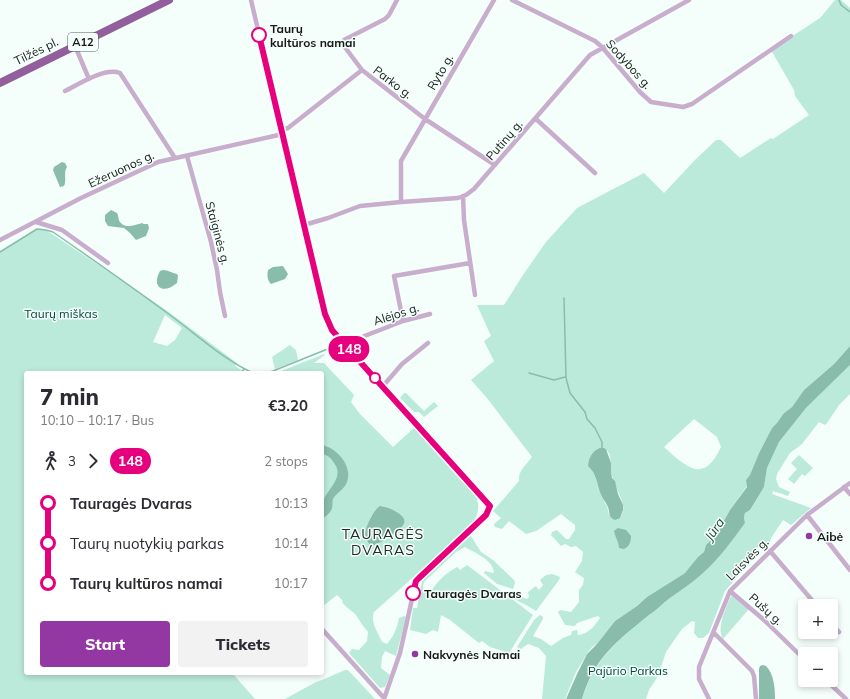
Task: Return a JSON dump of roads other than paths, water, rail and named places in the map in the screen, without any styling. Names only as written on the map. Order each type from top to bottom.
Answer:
[{"type":"highway","name":"Tilžės pl.","points":[[0,82],[169,0]]},
{"type":"street","points":[[251,0],[327,320],[332,330],[344,344],[490,506],[486,515],[416,581],[400,653],[384,699],[324,631]]},
{"type":"street","points":[[362,70],[344,46],[344,40],[385,19],[398,0]]},
{"type":"street","name":"Ryto g.","points":[[401,202],[400,161],[494,0]]},
{"type":"street","name":"Sodybos g.","points":[[512,0],[595,41],[651,102],[683,107],[692,104],[791,36]]},
{"type":"street","name":"Putinų g.","points":[[304,225],[360,206],[463,196],[474,189],[496,165],[585,60],[594,52],[689,0]]},
{"type":"street","points":[[75,46],[89,79]]},
{"type":"street","name":"Parko g.","points":[[282,132],[362,70],[425,119],[496,165]]},
{"type":"street","points":[[65,91],[89,79],[112,71],[120,73],[175,158]]},
{"type":"street","points":[[536,119],[595,173]]},
{"type":"street","name":"Ežeruonos g.","points":[[0,240],[151,165],[282,132]]},
{"type":"street","name":"Staiginės g.","points":[[187,156],[218,270],[220,292],[225,316]]},
{"type":"street","points":[[463,196],[464,220],[475,295]]},
{"type":"street","points":[[36,222],[62,230],[108,263]]},
{"type":"street","points":[[403,321],[394,276],[470,263]]},
{"type":"street","name":"Alėjos g.","points":[[344,344],[403,321],[430,314]]},
{"type":"street","points":[[383,386],[402,364],[428,343]]},
{"type":"street","name":"Laisvės g.","points":[[709,699],[701,683],[699,671],[700,664],[714,633],[730,590],[807,515],[850,483]]},
{"type":"street","points":[[844,487],[850,494]]},
{"type":"street","points":[[807,515],[850,570]]},
{"type":"street","points":[[770,551],[811,599]]},
{"type":"street","name":"Pušų g.","points":[[730,590],[798,653]]},
{"type":"street","points":[[714,633],[752,671],[754,676],[756,699]]},
{"type":"street","points":[[833,687],[846,699]]},
{"type":"waterway","points":[[839,0],[841,5],[850,12]]},
{"type":"waterway","points":[[0,252],[37,229],[53,232],[180,322],[221,354],[249,371]]},
{"type":"waterway","points":[[564,298],[566,378],[570,393],[585,412],[587,419],[595,428],[602,442],[602,447]]},
{"type":"waterway","points":[[273,371],[340,344]]},
{"type":"waterway","points":[[529,373],[554,380],[565,377]]},
{"type":"place","name":"Taurų kultūros namai","points":[[259,35]]},
{"type":"place","name":"Aibė","points":[[809,536]]},
{"type":"place","name":"Tauragės Dvaras","points":[[413,593]]},
{"type":"place","name":"Nakvynės Namai","points":[[415,654]]},
{"type":"district","name":"TAURAGĖS DVARAS","points":[[383,542]]},
{"type":"park label","name":"Taurų miškas","points":[[61,313]]},
{"type":"park label","name":"Pajūrio Parkas","points":[[628,670]]},
{"type":"water label","name":"Jūra","points":[[714,529]]}]
